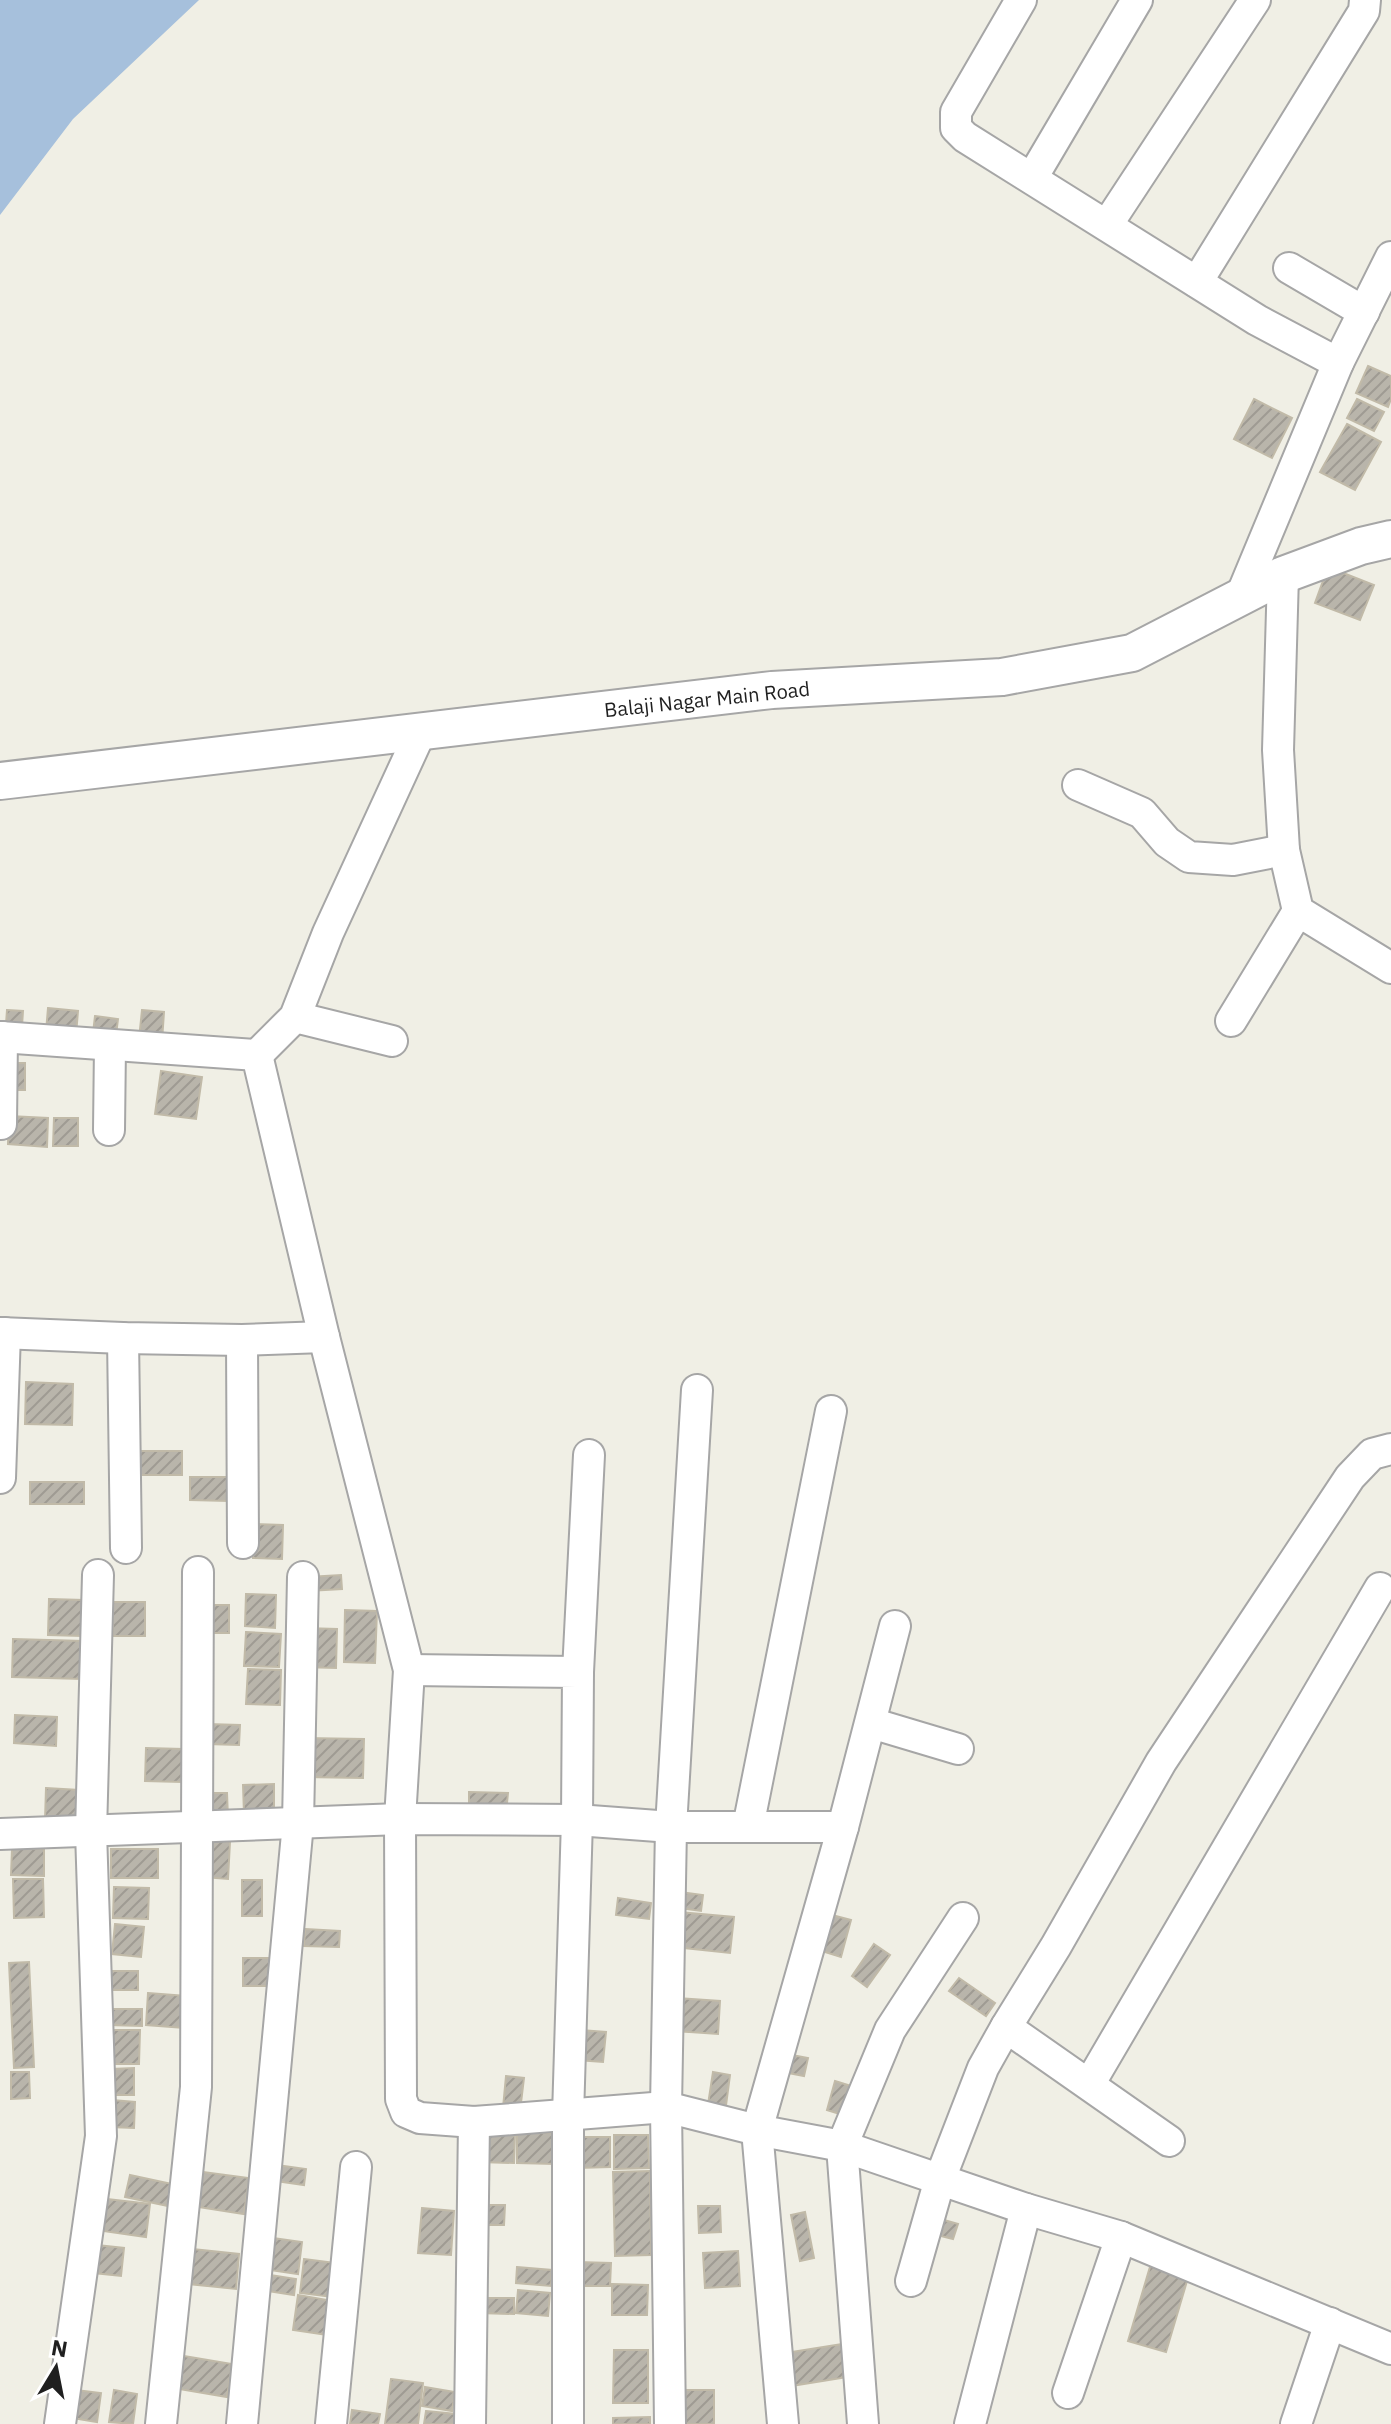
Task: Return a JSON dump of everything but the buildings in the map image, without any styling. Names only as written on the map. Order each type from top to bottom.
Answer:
[{"type":"street","points":[[1021,0],[956,112],[956,128],[965,137],[1257,320],[1338,363]]},
{"type":"street","points":[[1032,178],[1137,0]]},
{"type":"street","points":[[1107,225],[1255,0]]},
{"type":"street","points":[[1197,282],[1364,11],[1365,0]]},
{"type":"street","points":[[1241,596],[1338,363],[1391,257]]},
{"type":"street","points":[[1289,268],[1364,312]]},
{"type":"street","name":"Balaji Nagar Main Road","points":[[0,781],[772,690],[1002,677],[1132,653],[1283,575],[1361,546],[1391,539]]},
{"type":"street","points":[[1231,1021],[1298,911],[1284,850],[1278,750],[1283,575]]},
{"type":"street","points":[[1,1124],[1,1037],[257,1055],[295,1017],[328,933],[421,731]]},
{"type":"street","points":[[1078,785],[1142,813],[1167,842],[1189,857],[1233,860],[1284,850]]},
{"type":"street","points":[[1298,911],[1391,968]]},
{"type":"street","points":[[295,1017],[392,1041]]},
{"type":"street","points":[[109,1130],[110,1045]]},
{"type":"street","points":[[257,1055],[324,1337],[409,1670],[400,1819],[401,2099],[406,2112],[420,2118],[474,2122],[666,2107],[757,2130],[842,2146],[1026,2209],[1121,2237],[1391,2349]]},
{"type":"street","points":[[0,1478],[3,1333],[242,1340],[324,1337]]},
{"type":"street","points":[[123,1338],[126,1548]]},
{"type":"street","points":[[242,1340],[243,1543]]},
{"type":"street","points":[[670,2424],[666,2107],[671,1827],[697,1390]]},
{"type":"street","points":[[748,1827],[831,1411]]},
{"type":"street","points":[[911,2281],[940,2179],[983,2068],[1006,2027],[1161,1762],[1350,1477],[1372,1454],[1391,1449]]},
{"type":"street","points":[[568,2424],[568,2116],[578,1672],[589,1455]]},
{"type":"street","points":[[161,2424],[196,2087],[198,1572]]},
{"type":"street","points":[[60,2424],[101,2136],[91,1832],[98,1575]]},
{"type":"street","points":[[242,2424],[298,1823],[303,1577]]},
{"type":"street","points":[[1090,2083],[1380,1588]]},
{"type":"street","points":[[783,2424],[757,2130],[843,1827],[895,1626]]},
{"type":"street","points":[[409,1670],[578,1672]]},
{"type":"street","points":[[871,1723],[958,1749]]},
{"type":"street","points":[[0,1834],[400,1819],[577,1820],[671,1827],[843,1827]]},
{"type":"street","points":[[863,2424],[842,2146],[890,2030],[963,1918]]},
{"type":"street","points":[[1006,2027],[1169,2141]]},
{"type":"street","points":[[470,2424],[474,2122]]},
{"type":"street","points":[[331,2424],[356,2167]]},
{"type":"street","points":[[970,2424],[1026,2209]]},
{"type":"street","points":[[1068,2393],[1121,2237]]},
{"type":"street","points":[[1296,2424],[1330,2323]]},
{"type":"water","points":[[0,0],[199,0],[73,119],[0,215]]}]
